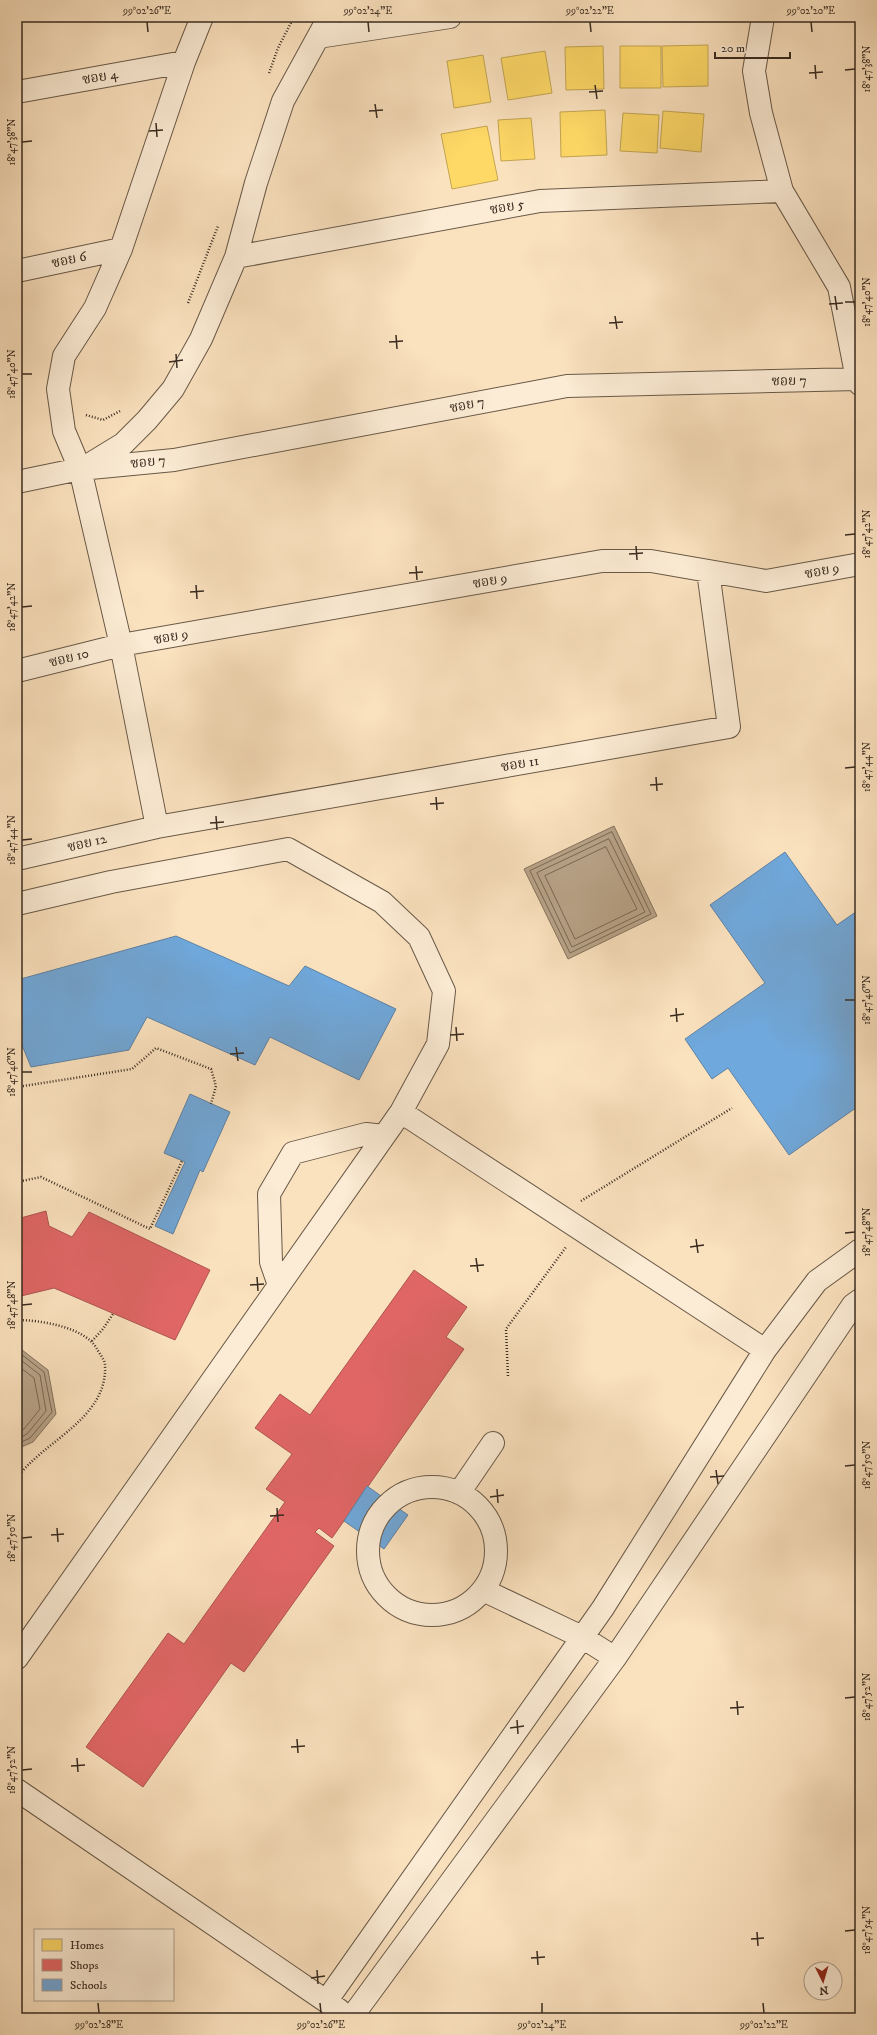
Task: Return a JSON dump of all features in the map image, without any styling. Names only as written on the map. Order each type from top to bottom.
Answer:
[{"type":"street","points":[[157,827],[121,645],[80,469],[64,431],[58,389],[64,356],[95,308],[120,249],[184,62],[202,17]]},
{"type":"street","points":[[17,482],[80,469],[123,444],[173,389],[200,339],[236,257],[256,182],[283,101],[329,17]]},
{"type":"street","points":[[318,37],[450,17]]},
{"type":"street","points":[[763,17],[754,71],[762,113],[782,191],[839,287],[858,381]]},
{"type":"street","name":"ซอย 4","points":[[17,92],[184,62]]},
{"type":"street","name":"ซอย 5","points":[[236,257],[540,201],[782,191]]},
{"type":"street","name":"ซอย 6","points":[[17,271],[120,249]]},
{"type":"street","name":"ซอย 7","points":[[80,469],[174,460],[567,386],[858,381]]},
{"type":"street","name":"ซอย 9","points":[[121,645],[602,561],[651,561],[766,581],[860,564]]},
{"type":"street","name":"ซอย 11","points":[[157,827],[729,727],[708,571]]},
{"type":"street","name":"ซอย 10","points":[[17,671],[121,645]]},
{"type":"street","name":"ซอย 12","points":[[17,859],[157,827]]},
{"type":"street","points":[[17,904],[111,882],[288,849],[382,902],[419,937],[444,991],[438,1044],[401,1112],[17,1658]]},
{"type":"street","points":[[401,1112],[765,1350]]},
{"type":"street","points":[[279,1285],[271,1262],[269,1194],[293,1153],[366,1134],[384,1136]]},
{"type":"street","points":[[327,2000],[607,1602],[765,1350],[817,1281],[860,1250]]},
{"type":"street","points":[[17,1790],[327,2000],[350,2018],[615,1658],[853,1305],[860,1300]]},
{"type":"street","points":[[459,1493],[493,1443]]},
{"type":"street","points":[[438,1486],[459,1493],[476,1503],[488,1518],[495,1536],[497,1554],[493,1573],[484,1590],[467,1605],[447,1614],[424,1615],[403,1609],[385,1596],[372,1577],[367,1556],[369,1534],[379,1513],[395,1498],[415,1488],[438,1486]]},
{"type":"street","points":[[484,1590],[582,1637],[615,1658]]},
{"type":"path","points":[[268,78],[278,48],[294,17]]},
{"type":"path","points":[[185,310],[218,223]]},
{"type":"path","points":[[82,408],[85,415],[103,420],[123,409]]},
{"type":"path","points":[[17,1087],[132,1069],[156,1048],[211,1069],[216,1086],[211,1104]]},
{"type":"path","points":[[508,1376],[506,1328],[573,1225],[580,1202],[732,1108]]},
{"type":"path","points":[[17,1182],[41,1177],[150,1229],[182,1161]]},
{"type":"path","points":[[92,1341],[103,1329],[113,1314]]},
{"type":"path","points":[[17,1320],[57,1324],[92,1341],[105,1364],[102,1389],[80,1422],[26,1465],[17,1478]]},
{"type":"water","points":[[614,826],[657,916],[568,959],[524,869]]},
{"type":"water","points":[[17,1346],[48,1370],[56,1414],[33,1442],[17,1449]]},
{"type":"building: Homes","points":[[708,45],[708,86],[663,87],[662,46]]},
{"type":"building: Homes","points":[[603,46],[604,89],[566,90],[565,47]]},
{"type":"building: Homes","points":[[620,46],[661,46],[661,88],[620,88]]},
{"type":"building: Homes","points":[[545,51],[552,93],[508,100],[501,58]]},
{"type":"building: Homes","points":[[483,55],[491,102],[454,108],[447,61]]},
{"type":"building: Homes","points":[[605,110],[607,155],[561,157],[560,112]]},
{"type":"building: Homes","points":[[663,111],[704,114],[701,152],[660,148]]},
{"type":"building: Homes","points":[[623,113],[659,115],[657,153],[620,151]]},
{"type":"building: Homes","points":[[531,118],[535,159],[501,161],[498,120]]},
{"type":"building: Homes","points":[[487,126],[498,180],[452,189],[441,134]]},
{"type":"building: Shops","points":[[46,1211],[49,1226],[72,1237],[89,1212],[210,1270],[175,1340],[54,1288],[17,1297],[17,1219]]},
{"type":"building: Shops","points":[[414,1270],[467,1307],[446,1337],[464,1349],[332,1538],[319,1528],[315,1532],[334,1546],[244,1672],[231,1663],[143,1787],[86,1747],[168,1633],[184,1644],[285,1502],[266,1489],[292,1454],[255,1428],[280,1394],[310,1415]]},
{"type":"building: Schools","points":[[785,852],[837,925],[860,909],[860,1105],[789,1155],[728,1068],[712,1079],[685,1039],[765,983],[710,905]]},
{"type":"building: Schools","points":[[176,936],[289,986],[305,966],[396,1009],[359,1080],[270,1037],[255,1065],[147,1017],[129,1050],[31,1067],[17,1033],[17,980]]},
{"type":"building: Schools","points":[[190,1094],[230,1112],[203,1172],[200,1170],[173,1234],[155,1226],[185,1162],[164,1153]]},
{"type":"building: Schools","points":[[367,1486],[408,1515],[384,1549],[344,1521]]}]
